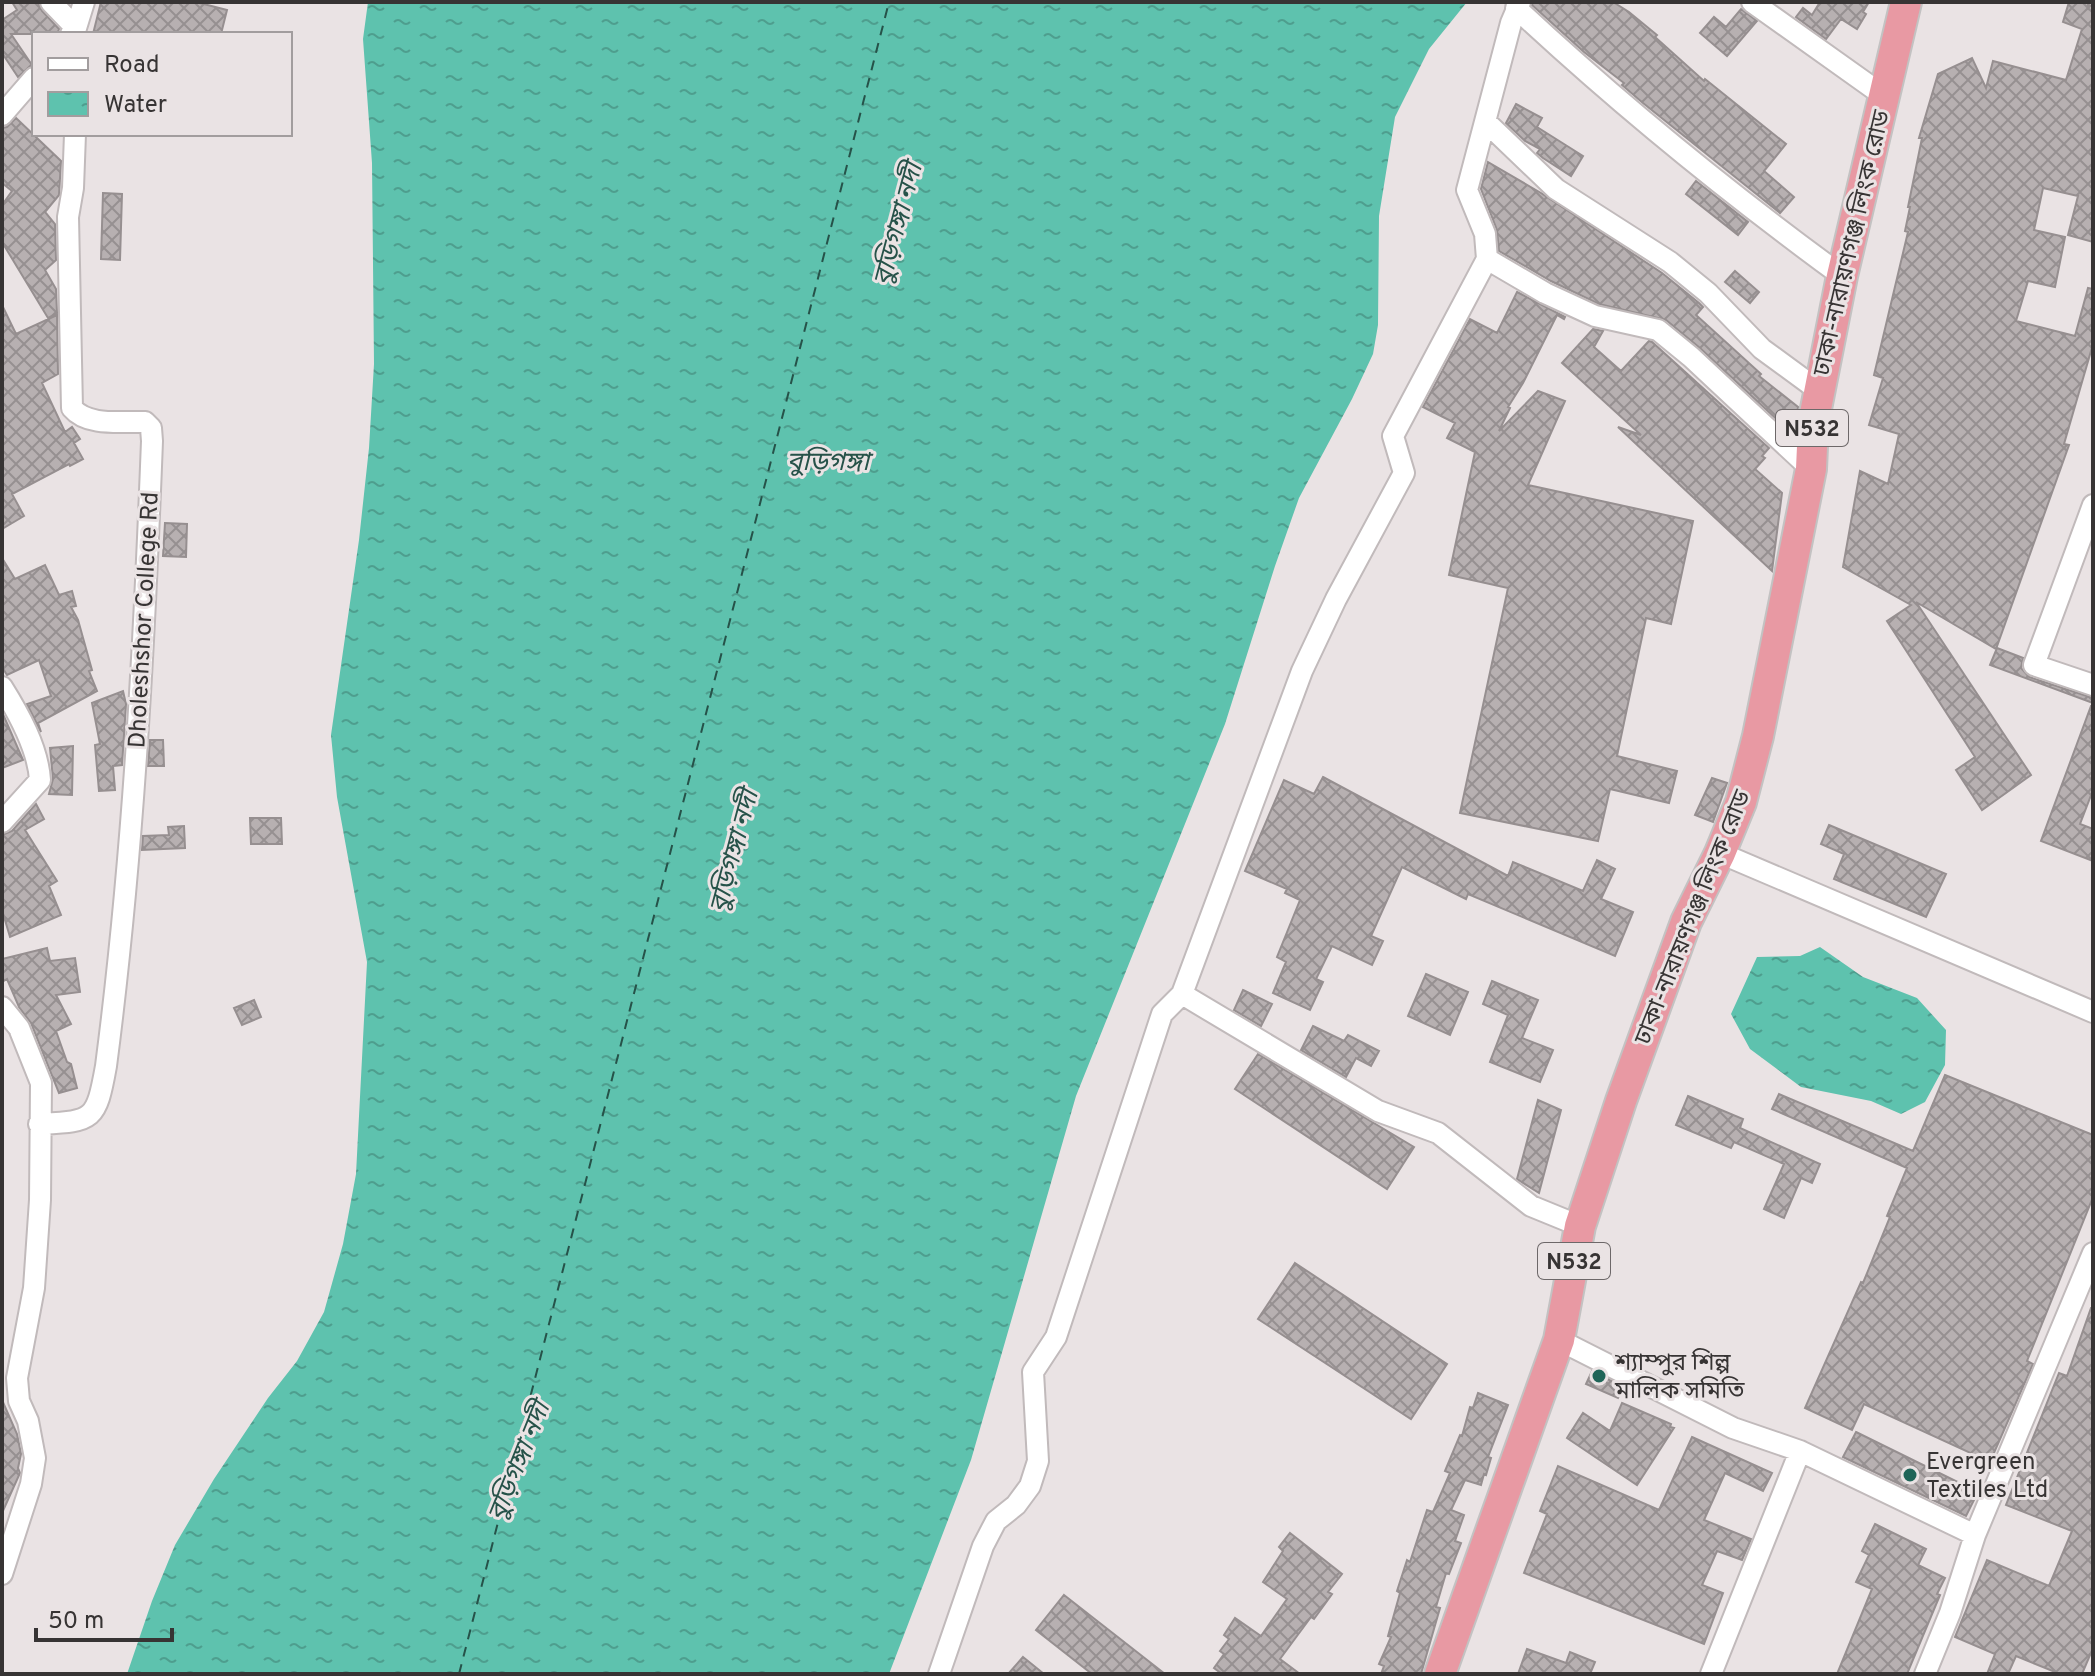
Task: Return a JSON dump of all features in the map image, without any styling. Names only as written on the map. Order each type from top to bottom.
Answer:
[{"type":"highway","name":"ঢাকা-নারায়ণগঞ্জ লিংক রোড","points":[[1440,1674],[1559,1340],[1580,1226],[1661,987],[1686,922],[1720,853],[1750,774],[1811,469],[1818,390],[1906,2]]},
{"type":"street","points":[[51,2],[74,31]]},
{"type":"street","points":[[74,31],[84,2]]},
{"type":"street","points":[[1752,2],[1884,96]]},
{"type":"street","points":[[939,1674],[983,1546],[996,1521],[1016,1505],[1030,1486],[1038,1461],[1033,1372],[1056,1337],[1162,1014],[1182,994],[1302,671],[1336,599],[1404,473],[1393,436],[1487,259],[1485,234],[1467,190],[1518,5],[1651,130],[1743,204],[1842,276]]},
{"type":"street","points":[[2,115],[32,80]]},
{"type":"street","points":[[1487,123],[1556,189],[1670,262],[1708,293],[1762,349],[1818,390]]},
{"type":"street","name":"Dholeshshor College Rd","points":[[39,1124],[81,1122],[89,1115],[102,1090],[129,849],[152,456],[151,428],[145,422],[90,420],[80,417],[72,408],[68,217],[73,188],[75,136]]},
{"type":"street","points":[[1487,259],[1545,293],[1595,316],[1658,330],[1811,469]]},
{"type":"street","points":[[2093,505],[2034,665],[2093,685]]},
{"type":"street","points":[[2,687],[14,705],[30,742],[39,765],[40,780],[2,822]]},
{"type":"street","points":[[1720,853],[2093,1012]]},
{"type":"street","points":[[1182,994],[1378,1111],[1438,1133],[1531,1206],[1580,1226]]},
{"type":"street","points":[[2,1007],[19,1028],[41,1083],[40,1200],[34,1288],[17,1378],[19,1401],[28,1421],[35,1458],[31,1484],[2,1574]]},
{"type":"street","points":[[1925,1674],[1950,1613],[1975,1535],[2088,1282],[2093,1253]]},
{"type":"street","points":[[1559,1340],[1733,1428],[1800,1451],[1975,1535]]},
{"type":"street","points":[[1711,1674],[1800,1451]]},
{"type":"water","name":"বুড়িগঙ্গা","points":[[368,2],[1467,2],[1429,49],[1395,117],[1379,216],[1378,325],[1373,354],[1299,498],[1225,724],[1076,1096],[971,1460],[889,1674],[127,1674],[175,1545],[214,1479],[268,1398],[297,1361],[324,1312],[343,1244],[356,1174],[367,962],[337,797],[331,735],[359,540],[374,364],[372,163],[363,39]]},
{"type":"water","points":[[1820,947],[1863,977],[1917,998],[1946,1030],[1945,1065],[1925,1102],[1901,1114],[1871,1101],[1801,1087],[1750,1049],[1731,1014],[1757,957],[1800,956]]},
{"type":"building","points":[[12,2],[38,2],[59,29],[58,32],[11,34],[32,65],[18,77],[2,53],[2,20],[17,10]]},
{"type":"building","points":[[101,2],[196,2],[227,10],[222,32],[94,32]]},
{"type":"building","points":[[1533,2],[1613,2],[1629,12],[1704,81],[1786,144],[1764,171],[1794,197],[1780,213],[1643,103],[1622,85],[1624,83],[1532,5]]},
{"type":"building","points":[[1820,2],[1869,2],[1857,29],[1841,19],[1826,39],[1796,17],[1803,8],[1812,15]]},
{"type":"building","points":[[2069,2],[2088,2],[2088,10],[2089,5],[2093,6],[2093,242],[2068,235],[2078,196],[2043,188],[2034,230],[2065,237],[2055,287],[2028,281],[2016,321],[2075,336],[2088,288],[2093,289],[2093,344],[2064,444],[2069,445],[1996,649],[1916,602],[2031,775],[1982,810],[1956,770],[1975,757],[1887,621],[1911,605],[1843,567],[1860,471],[1888,484],[1899,434],[1869,425],[1883,378],[1874,375],[1908,232],[1905,231],[1922,138],[1919,138],[1938,74],[1972,58],[1986,88],[1993,61],[2066,80],[2082,29],[2063,22]]},
{"type":"building","points":[[1741,9],[1757,21],[1727,56],[1700,33],[1714,17],[1726,27]]},
{"type":"building","points":[[1516,104],[1542,118],[1537,127],[1583,156],[1571,176],[1543,158],[1537,153],[1540,149],[1525,141],[1506,123]]},
{"type":"building","points":[[16,118],[61,161],[59,195],[45,212],[55,224],[56,260],[45,270],[56,289],[57,313],[48,318],[2,242],[2,205],[12,191],[2,183],[2,128]]},
{"type":"building","points":[[1488,162],[1662,273],[1699,303],[1703,307],[1696,315],[1761,374],[1759,376],[1798,407],[1797,414],[1786,428],[1666,320],[1599,304],[1499,251],[1497,230],[1481,189]]},
{"type":"building","points":[[1696,181],[1748,222],[1738,235],[1686,194]]},
{"type":"building","points":[[103,193],[122,194],[120,260],[101,259]]},
{"type":"building","points":[[1735,271],[1759,292],[1750,303],[1725,282]]},
{"type":"building","points":[[1517,292],[1565,317],[1557,315],[1508,407],[1499,431],[1538,391],[1565,401],[1528,485],[1693,521],[1671,624],[1646,618],[1617,756],[1677,771],[1669,803],[1610,789],[1598,841],[1460,813],[1508,588],[1449,575],[1475,452],[1447,438],[1455,423],[1423,407],[1470,319],[1497,333]]},
{"type":"building","points":[[2,305],[16,334],[57,315],[58,374],[42,383],[65,432],[72,427],[80,439],[74,443],[83,459],[12,494],[24,516],[2,529]]},
{"type":"building","points":[[1593,329],[1603,331],[1594,347],[1621,371],[1649,341],[1652,342],[1769,448],[1755,469],[1782,493],[1772,571],[1618,427],[1641,435],[1562,363]]},
{"type":"building","points":[[165,523],[187,524],[186,557],[163,556]]},
{"type":"building","points":[[2,558],[15,579],[45,565],[59,595],[72,591],[76,606],[71,607],[78,620],[92,670],[89,671],[97,691],[38,723],[41,732],[27,704],[51,696],[39,660],[7,675],[2,667]]},
{"type":"building","points":[[1997,648],[2023,658],[2021,668],[2029,677],[2093,698],[2093,703],[1990,665]]},
{"type":"building","points":[[123,691],[126,704],[122,765],[113,766],[115,790],[99,791],[95,745],[100,744],[92,703]]},
{"type":"building","points":[[2091,706],[2093,790],[2080,824],[2093,829],[2093,861],[2041,841]]},
{"type":"building","points":[[2,712],[23,760],[2,768]]},
{"type":"building","points":[[150,740],[163,740],[164,766],[148,766]]},
{"type":"building","points":[[73,746],[72,795],[49,794],[53,779],[50,748]]},
{"type":"building","points":[[1323,777],[1508,876],[1513,862],[1583,891],[1597,860],[1615,869],[1601,899],[1633,912],[1615,956],[1468,894],[1466,899],[1402,867],[1371,936],[1383,941],[1372,965],[1332,946],[1316,979],[1323,982],[1310,1010],[1273,993],[1286,962],[1277,957],[1300,900],[1285,893],[1287,889],[1245,871],[1284,780],[1314,794]]},
{"type":"building","points":[[1712,778],[1727,783],[1713,822],[1695,815]]},
{"type":"building","points":[[36,804],[44,819],[25,830],[57,881],[49,886],[61,915],[10,937],[2,910],[2,835],[12,831]]},
{"type":"building","points":[[250,818],[281,818],[282,844],[251,844]]},
{"type":"building","points":[[1829,825],[1946,874],[1926,917],[1834,879],[1844,854],[1821,844]]},
{"type":"building","points":[[184,826],[185,848],[142,850],[143,836],[169,835],[168,827]]},
{"type":"building","points":[[47,948],[50,961],[75,958],[80,992],[56,995],[71,1024],[56,1031],[67,1062],[71,1064],[77,1088],[59,1093],[31,1023],[19,1007],[7,979],[2,982],[2,959]]},
{"type":"building","points":[[1426,974],[1468,992],[1450,1035],[1408,1016]]},
{"type":"building","points":[[1492,981],[1538,1000],[1522,1038],[1553,1050],[1540,1082],[1490,1062],[1508,1015],[1483,1004]]},
{"type":"building","points":[[1243,990],[1272,1004],[1261,1026],[1234,1010]]},
{"type":"building","points":[[254,1000],[261,1017],[242,1025],[234,1008]]},
{"type":"building","points":[[1313,1026],[1344,1041],[1348,1035],[1379,1051],[1371,1066],[1356,1058],[1346,1077],[1301,1050]]},
{"type":"building","points":[[1258,1054],[1414,1147],[1387,1189],[1235,1089]]},
{"type":"building","points":[[1945,1075],[2093,1135],[2093,1197],[2027,1361],[2033,1364],[1990,1462],[1864,1404],[1852,1430],[1805,1408],[1863,1283],[1907,1168],[1772,1109],[1779,1094],[1913,1151]]},
{"type":"building","points":[[1688,1096],[1743,1119],[1740,1128],[1820,1164],[1812,1183],[1801,1178],[1784,1218],[1764,1209],[1784,1164],[1734,1142],[1731,1148],[1676,1125]]},
{"type":"building","points":[[1538,1100],[1561,1110],[1539,1193],[1517,1179]]},
{"type":"building","points":[[1295,1263],[1447,1364],[1411,1419],[1258,1319]]},
{"type":"building","points":[[2091,1308],[2093,1648],[2082,1674],[2060,1674],[2016,1656],[2008,1674],[1987,1674],[1995,1654],[1955,1637],[1987,1560],[2049,1586],[2072,1531],[2006,1505],[2059,1373],[2067,1376]]},
{"type":"building","name":"শ্যাম্পুর শিল্প মালিক সমিতি","points":[[1592,1371],[1623,1387],[1618,1398],[1586,1384]]},
{"type":"building","points":[[1478,1393],[1508,1405],[1481,1485],[1465,1480],[1451,1510],[1464,1515],[1455,1541],[1461,1543],[1449,1574],[1446,1573],[1436,1607],[1440,1608],[1421,1674],[1381,1674],[1384,1666],[1379,1664],[1391,1637],[1388,1636],[1400,1593],[1397,1591],[1407,1560],[1410,1562],[1427,1510],[1433,1512],[1450,1473],[1445,1471]]},
{"type":"building","points":[[2,1400],[17,1434],[21,1454],[20,1473],[2,1513]]},
{"type":"building","points":[[1622,1403],[1674,1428],[1637,1485],[1567,1438],[1583,1413],[1610,1431]]},
{"type":"building","name":"Evergreen Textiles Ltd","points":[[1856,1432],[1978,1492],[1966,1516],[1843,1457]]},
{"type":"building","points":[[1692,1437],[1772,1473],[1763,1491],[1725,1473],[1704,1520],[1751,1539],[1742,1560],[1717,1551],[1702,1585],[1723,1593],[1704,1644],[1524,1573],[1547,1514],[1540,1511],[1558,1466],[1659,1510]]},
{"type":"building","points":[[1875,1524],[1926,1549],[1918,1565],[1945,1578],[1907,1674],[1837,1674],[1872,1589],[1856,1582],[1869,1555],[1862,1551]]},
{"type":"building","points":[[1290,1533],[1342,1574],[1314,1619],[1311,1617],[1280,1659],[1300,1674],[1222,1674],[1214,1668],[1224,1654],[1220,1651],[1229,1639],[1224,1635],[1235,1618],[1261,1636],[1287,1599],[1263,1582],[1283,1551],[1279,1547]]},
{"type":"building","points":[[1064,1595],[1165,1674],[1092,1674],[1036,1630]]},
{"type":"building","points":[[1527,1649],[1566,1663],[1570,1652],[1595,1662],[1590,1674],[1518,1674]]},
{"type":"building","points":[[1023,1657],[1044,1674],[1008,1674]]},
{"type":"ferry route","points":[[459,1674],[889,2]]},
{"type":"place","name":"শ্যাম্পুর শিল্প মালিক সমিতি","points":[[1599,1376]]},
{"type":"place","name":"Evergreen Textiles Ltd","points":[[1910,1475]]},
{"type":"water label","name":"বুড়িগঙ্গা নদী","points":[[897,224]]},
{"type":"water label","name":"বুড়িগঙ্গা নদী","points":[[733,851]]},
{"type":"water label","name":"বুড়িগঙ্গা নদী","points":[[518,1461]]}]
